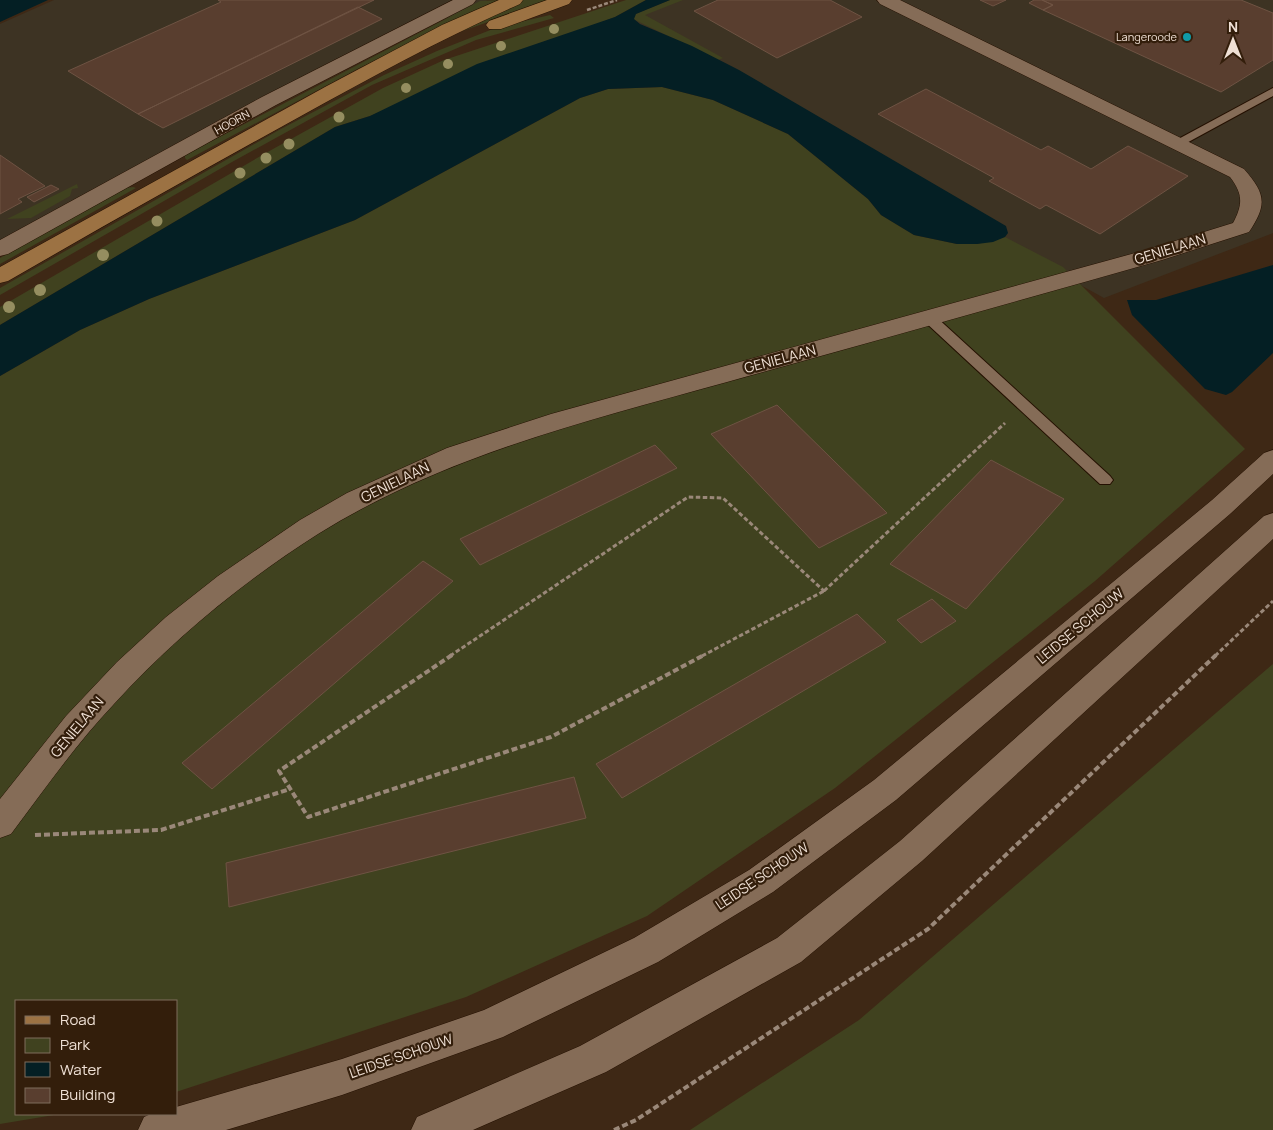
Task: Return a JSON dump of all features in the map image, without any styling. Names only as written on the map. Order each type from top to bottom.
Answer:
[{"type":"main road","name":"HOORN","points":[[0,276],[183,172],[383,66],[448,29],[514,0]]},
{"type":"main road","name":"HOORN","points":[[383,66],[563,0]]},
{"type":"street","name":"HOORN","points":[[2,246],[269,101],[467,0]]},
{"type":"street","name":"GENIELAAN","points":[[0,824],[41,769],[103,695],[168,632],[255,564],[310,526],[375,490],[448,456],[548,423],[1154,255],[1241,227],[1253,207],[1252,190],[1237,174],[886,0]]},
{"type":"street","name":"LEIDSE SCHOUW","points":[[157,1130],[187,1123],[342,1076],[490,1025],[646,950],[744,891],[885,790],[1221,507],[1273,459]]},
{"type":"street","points":[[430,1130],[593,1059],[789,950],[912,851],[1273,523]]},
{"type":"lane","points":[[1177,143],[1273,91]]},
{"type":"lane","points":[[929,318],[1105,480]]},
{"type":"path","points":[[824,591],[723,498],[688,497],[279,771],[308,817],[552,737],[824,591],[1024,405]]},
{"type":"path","points":[[614,1130],[636,1120],[928,929],[1273,601]]},
{"type":"path","points":[[28,835],[161,830],[290,789]]},
{"type":"shaded area","points":[[54,0],[488,0],[346,62],[0,249],[0,24]]},
{"type":"shaded area","points":[[674,0],[1273,0],[1273,233],[1104,298],[717,84],[618,21]]},
{"type":"green space","points":[[500,0],[361,67],[187,160],[185,158],[185,155],[480,1]]},
{"type":"green space","points":[[522,0],[551,0],[454,34]]},
{"type":"green space","points":[[626,0],[646,0],[615,17],[370,116],[335,127],[0,325],[0,307],[264,154],[383,88],[444,60]]},
{"type":"green space","points":[[670,0],[683,0],[645,15],[723,58],[718,60],[633,19],[635,14]]},
{"type":"green space","points":[[550,15],[554,18],[476,40],[372,85],[232,162],[0,295],[0,288],[279,130],[384,75],[437,51],[498,27]]},
{"type":"green space","points":[[662,87],[713,100],[788,134],[868,199],[881,215],[914,235],[957,244],[977,244],[1005,237],[1063,267],[1245,449],[1095,581],[835,788],[647,916],[466,997],[178,1091],[178,1000],[15,1000],[15,1115],[54,1115],[0,1124],[0,376],[80,330],[149,299],[355,220],[580,98],[608,89]]},
{"type":"green space","points":[[77,184],[78,188],[72,189],[70,196],[31,218],[7,219]]},
{"type":"green space","points":[[125,188],[136,188],[0,264],[0,258]]},
{"type":"green space","points":[[1273,664],[1273,1130],[690,1130],[859,1020]]},
{"type":"water","points":[[0,0],[48,0],[0,22]]},
{"type":"water","points":[[646,0],[670,0],[636,14],[634,19],[640,24],[692,46],[739,70],[1006,226],[1008,233],[1005,237],[993,242],[977,244],[957,244],[914,235],[881,215],[868,199],[788,134],[713,100],[662,87],[608,89],[580,98],[355,220],[149,299],[80,330],[0,376],[0,325],[335,127],[370,116],[477,64],[615,17]]},
{"type":"water","points":[[1273,265],[1273,353],[1232,392],[1226,395],[1205,389],[1132,315],[1127,300],[1156,300]]},
{"type":"building","points":[[218,0],[374,0],[138,114],[68,71],[221,2]]},
{"type":"building","points":[[718,0],[830,0],[862,17],[777,58],[694,11]]},
{"type":"building","points":[[980,0],[1006,0],[993,6]]},
{"type":"building","points":[[1034,0],[1042,0],[1053,5],[1043,10],[1029,3]]},
{"type":"building","name":"Langeroode","points":[[1042,0],[1241,0],[1273,13],[1273,60],[1221,92],[1043,10],[1053,5]]},
{"type":"building","points":[[358,7],[382,19],[163,128],[138,114]]},
{"type":"building","points":[[926,89],[1041,150],[1048,146],[1091,169],[1128,146],[1188,176],[1100,234],[1046,205],[1040,209],[989,181],[994,178],[878,114]]},
{"type":"building","points":[[0,155],[45,186],[18,199],[22,202],[0,214]]},
{"type":"building","points":[[51,185],[59,189],[34,202],[27,197]]},
{"type":"building","points":[[777,405],[887,513],[819,548],[711,434]]},
{"type":"building","points":[[655,445],[677,468],[480,565],[460,539]]},
{"type":"building","points":[[991,460],[1064,499],[966,609],[890,564]]},
{"type":"building","points":[[423,561],[453,581],[212,789],[182,763]]},
{"type":"building","points":[[932,599],[956,621],[921,643],[897,620]]},
{"type":"building","points":[[857,614],[886,642],[622,798],[596,764]]},
{"type":"building","points":[[574,777],[586,818],[229,907],[226,863]]},
{"type":"place","name":"Langeroode","points":[[1187,37]]}]
